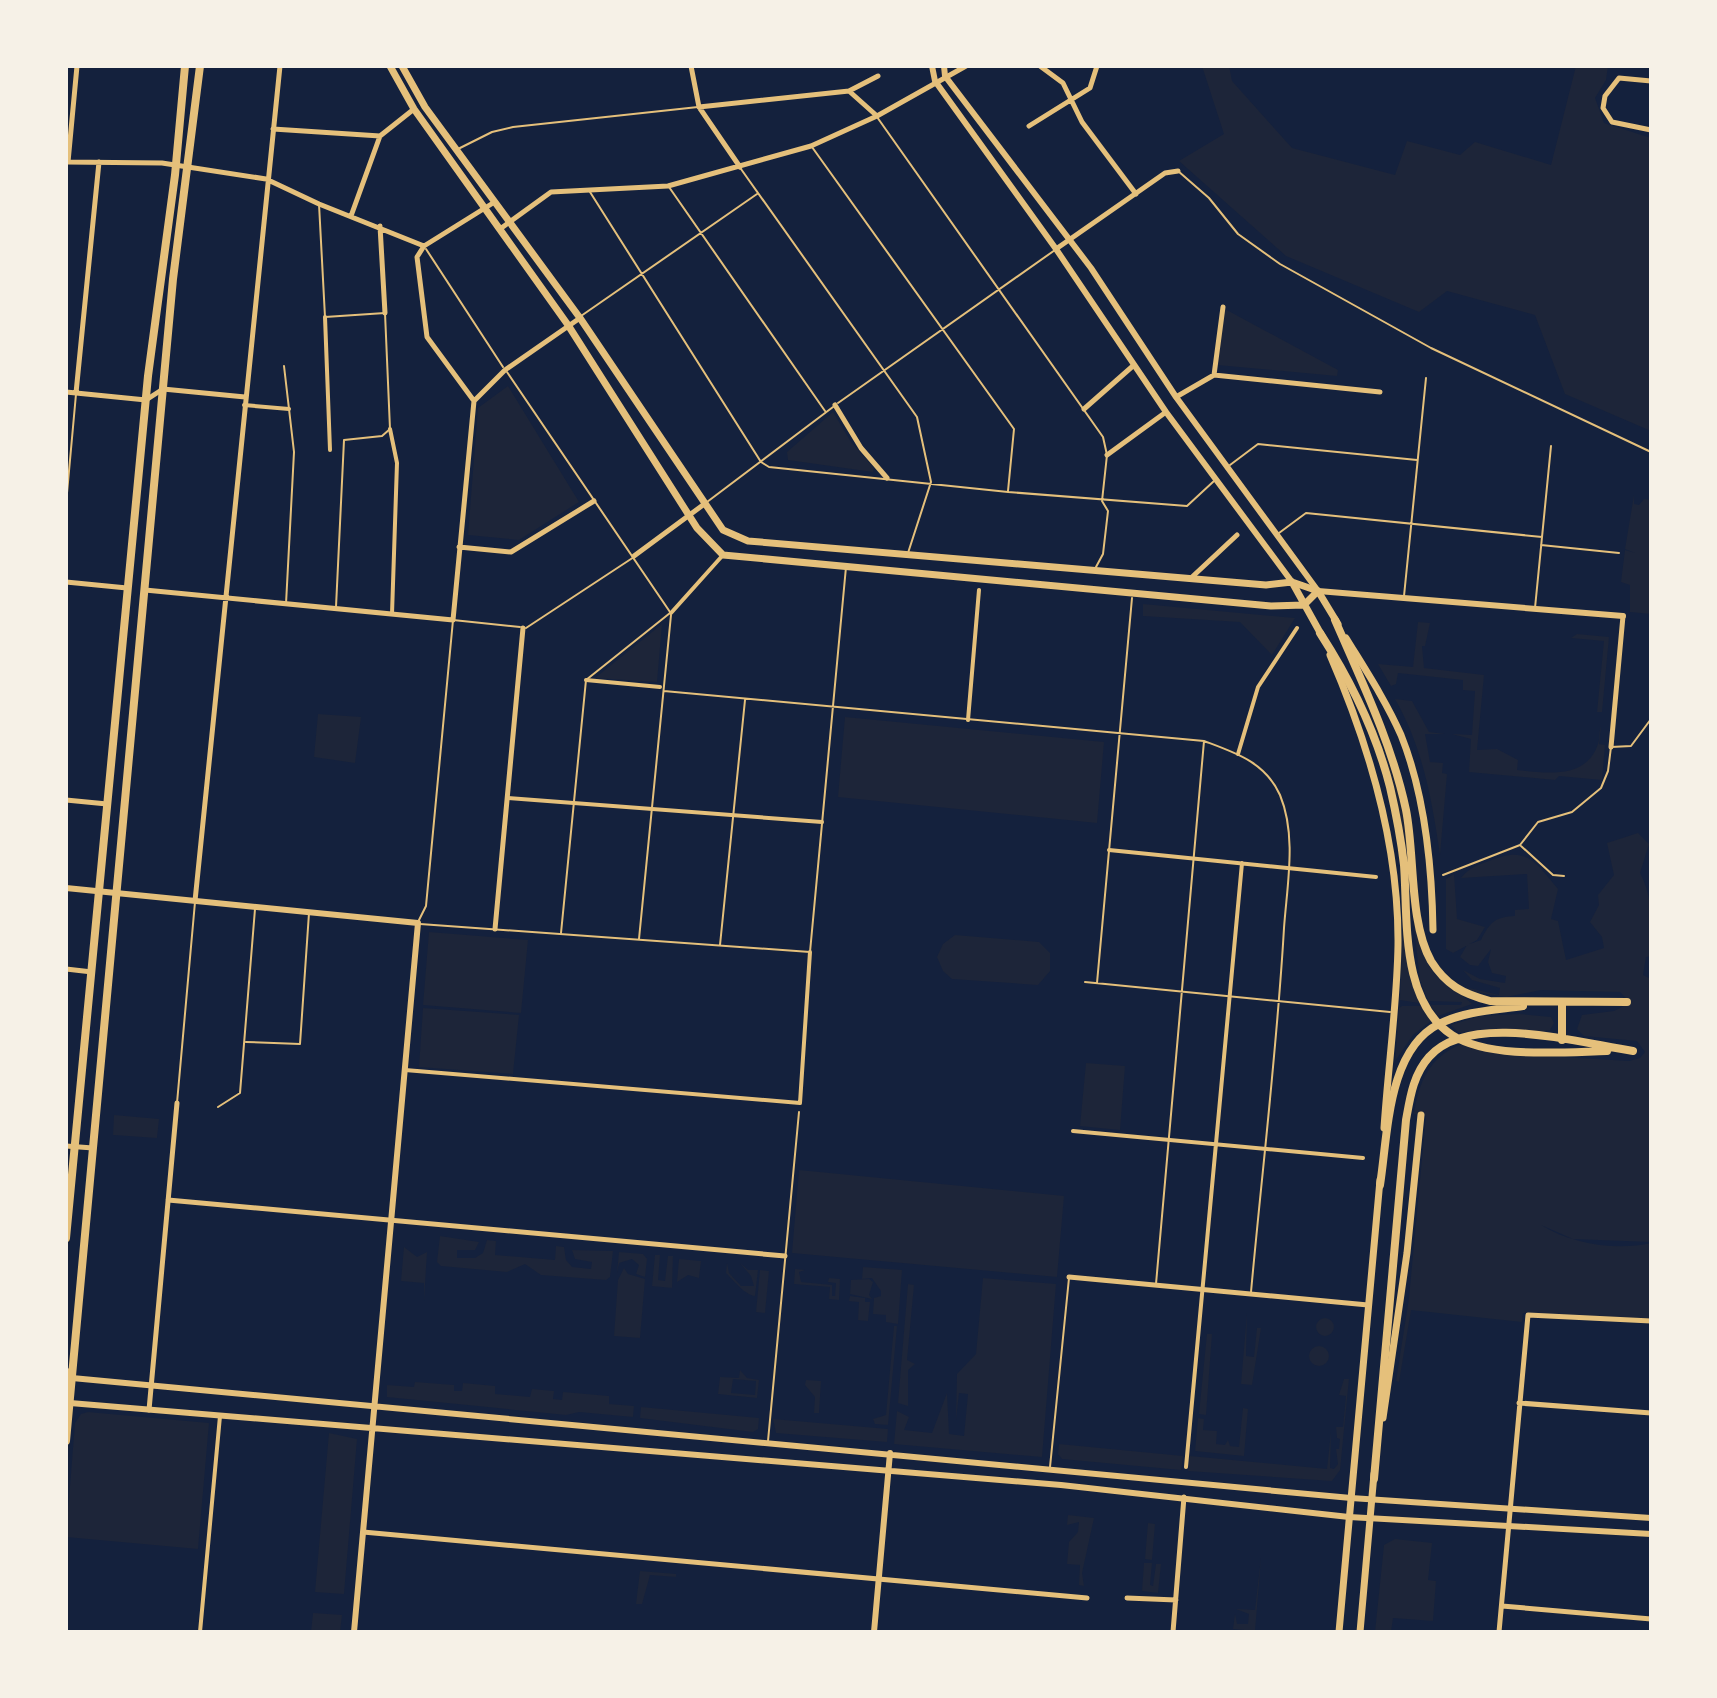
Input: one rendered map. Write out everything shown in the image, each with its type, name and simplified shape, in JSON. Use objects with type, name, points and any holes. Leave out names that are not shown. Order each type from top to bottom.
[{"type":"main road","points":[[66,1238],[70,1146],[92,972],[146,400],[176,165],[185,66]]},
{"type":"main road","points":[[66,1441],[163,389],[200,66]]},
{"type":"main road","points":[[390,66],[414,109],[568,325],[689,516],[711,546],[723,555],[1271,606],[1304,605],[1318,591]]},
{"type":"main road","points":[[402,66],[455,151],[580,318],[703,505],[723,530],[748,541],[1095,568],[1266,585],[1292,582],[1318,591],[1382,697],[1412,767],[1429,861],[1433,930]]},
{"type":"main road","points":[[1292,582],[1347,675],[1384,764],[1400,837],[1415,980],[1433,1017],[1462,1040],[1502,1049],[1644,1051]]},
{"type":"main road","points":[[128,588],[145,590]]},
{"type":"main road","points":[[1335,620],[1394,761],[1413,852],[1421,933],[1430,959],[1444,980],[1468,995],[1490,1001],[1627,1002]]},
{"type":"main road","points":[[1320,633],[1353,708],[1388,838],[1398,941],[1380,1185],[1339,1632]]},
{"type":"main road","points":[[1380,1185],[1398,1080],[1414,1045],[1437,1025],[1457,1017],[1548,1002]]},
{"type":"main road","points":[[1562,1002],[1562,1040]]},
{"type":"main road","points":[[1360,1632],[1406,1120],[1412,1087],[1430,1056],[1451,1039],[1482,1032],[1633,1051]]},
{"type":"main road","points":[[1374,1479],[1405,1267],[1421,1115]]},
{"type":"street","points":[[77,66],[67,162],[176,165],[266,179],[424,246]]},
{"type":"street","points":[[195,901],[266,179],[280,66]]},
{"type":"street","points":[[691,66],[699,107],[740,168]]},
{"type":"street","points":[[932,66],[935,81],[1056,249],[1166,412],[1218,478],[1292,582]]},
{"type":"street","points":[[944,66],[945,76],[1071,241],[1176,397],[1318,591],[1623,616],[1611,747]]},
{"type":"street","points":[[499,229],[551,192],[668,186],[811,146],[877,116],[966,66]]},
{"type":"street","points":[[1040,66],[1063,83],[1070,100],[1136,194]]},
{"type":"street","points":[[1029,126],[1090,88],[1097,66]]},
{"type":"street","points":[[699,107],[849,91],[878,76]]},
{"type":"street","points":[[1651,81],[1619,78],[1605,96],[1603,108],[1612,122],[1651,130]]},
{"type":"street","points":[[849,91],[877,116]]},
{"type":"street","points":[[351,216],[380,136],[414,109]]},
{"type":"street","points":[[273,129],[380,136]]},
{"type":"street","points":[[76,393],[99,162]]},
{"type":"street","points":[[1056,249],[1165,173],[1178,171]]},
{"type":"street","points":[[474,401],[427,337],[417,257],[424,246],[493,203]]},
{"type":"street","points":[[380,226],[385,313]]},
{"type":"street","points":[[1214,375],[1223,307]]},
{"type":"street","points":[[325,317],[330,450]]},
{"type":"street","points":[[145,590],[453,620],[474,401],[505,370],[580,318]]},
{"type":"street","points":[[1084,409],[1135,364]]},
{"type":"street","points":[[1176,397],[1214,375],[1380,392]]},
{"type":"street","points":[[66,392],[146,400],[163,389],[245,397]]},
{"type":"street","points":[[244,405],[289,409]]},
{"type":"street","points":[[835,405],[861,448],[887,478]]},
{"type":"street","points":[[1107,455],[1166,412]]},
{"type":"street","points":[[390,429],[397,463],[392,614]]},
{"type":"street","points":[[459,547],[511,552],[594,501]]},
{"type":"street","points":[[634,556],[703,505]]},
{"type":"street","points":[[1191,578],[1237,535]]},
{"type":"street","points":[[671,613],[723,555]]},
{"type":"street","points":[[66,582],[128,588]]},
{"type":"street","points":[[968,720],[979,590]]},
{"type":"street","points":[[495,929],[523,628]]},
{"type":"street","points":[[1238,754],[1258,687],[1297,628]]},
{"type":"street","points":[[586,680],[662,689]]},
{"type":"street","points":[[507,798],[822,822]]},
{"type":"street","points":[[66,800],[108,804]]},
{"type":"street","points":[[1109,850],[1376,877]]},
{"type":"street","points":[[1186,1467],[1242,863]]},
{"type":"street","points":[[66,888],[418,923],[354,1632]]},
{"type":"street","points":[[405,1070],[800,1103],[810,952]]},
{"type":"street","points":[[66,969],[92,972]]},
{"type":"street","points":[[149,1410],[177,1103]]},
{"type":"street","points":[[1073,1131],[1363,1158]]},
{"type":"street","points":[[70,1146],[94,1148]]},
{"type":"street","points":[[168,1200],[785,1256]]},
{"type":"street","points":[[1069,1277],[1368,1305]]},
{"type":"street","points":[[1499,1632],[1528,1315],[1651,1321]]},
{"type":"street","points":[[66,1370],[72,1378],[1351,1498],[1651,1518]]},
{"type":"street","points":[[66,1390],[70,1403],[1184,1496],[1349,1517],[1651,1534]]},
{"type":"street","points":[[1519,1403],[1651,1413]]},
{"type":"street","points":[[200,1632],[220,1416]]},
{"type":"street","points":[[874,1632],[890,1453]]},
{"type":"street","points":[[1173,1632],[1184,1496]]},
{"type":"street","points":[[363,1532],[1087,1598]]},
{"type":"street","points":[[1127,1598],[1176,1600]]},
{"type":"street","points":[[1502,1606],[1651,1619]]},
{"type":"lane","points":[[455,151],[492,132],[513,127],[699,107]]},
{"type":"lane","points":[[877,116],[1103,437],[1107,455],[1102,501],[1108,511],[1103,554],[1095,568]]},
{"type":"lane","points":[[811,146],[1014,429],[1008,492]]},
{"type":"lane","points":[[740,168],[917,417],[931,482],[908,555]]},
{"type":"lane","points":[[1178,171],[1209,198],[1238,234],[1280,264],[1431,348],[1651,452]]},
{"type":"lane","points":[[668,186],[826,412]]},
{"type":"lane","points":[[590,191],[645,273],[761,462],[769,467],[1102,501],[1187,506],[1218,478]]},
{"type":"lane","points":[[580,318],[758,194]]},
{"type":"lane","points":[[319,204],[325,317],[385,313],[390,429],[382,436],[344,440],[336,608]]},
{"type":"lane","points":[[424,246],[671,613],[639,940]]},
{"type":"lane","points":[[703,505],[835,405],[1056,249]]},
{"type":"lane","points":[[284,366],[294,452],[286,604]]},
{"type":"lane","points":[[1404,597],[1426,378]]},
{"type":"lane","points":[[66,504],[76,393]]},
{"type":"lane","points":[[1228,466],[1258,444],[1417,460]]},
{"type":"lane","points":[[1535,609],[1551,446]]},
{"type":"lane","points":[[1277,534],[1306,513],[1542,537]]},
{"type":"lane","points":[[1541,545],[1619,553]]},
{"type":"lane","points":[[634,556],[531,628],[453,620],[426,906],[418,923],[810,952],[846,566]]},
{"type":"lane","points":[[1097,983],[1133,591]]},
{"type":"lane","points":[[561,934],[586,680],[671,613]]},
{"type":"lane","points":[[662,689],[1204,741],[1238,754],[1266,771],[1288,817],[1288,868],[1280,1000],[1251,1293]]},
{"type":"lane","points":[[720,946],[745,699]]},
{"type":"lane","points":[[1443,875],[1520,845],[1538,822],[1572,812],[1601,788],[1608,771],[1611,747],[1631,746],[1651,719]]},
{"type":"lane","points":[[1156,1285],[1204,741]]},
{"type":"lane","points":[[1520,845],[1553,875],[1564,876]]},
{"type":"lane","points":[[177,1103],[195,901]]},
{"type":"lane","points":[[218,1107],[240,1093],[255,907]]},
{"type":"lane","points":[[244,1042],[300,1044],[309,912]]},
{"type":"lane","points":[[1085,982],[1394,1012]]},
{"type":"lane","points":[[768,1441],[799,1112]]},
{"type":"lane","points":[[1050,1468],[1069,1277]]},
{"type":"shaded area","points":[[1202,66],[1229,66],[1232,81],[1292,148],[1395,175],[1407,141],[1460,155],[1475,142],[1551,165],[1576,66],[1608,66],[1606,80],[1595,98],[1604,123],[1651,138],[1651,431],[1565,394],[1535,315],[1447,291],[1419,312],[1286,256],[1179,161],[1224,134]]},
{"type":"shaded area","points":[[1223,308],[1338,370],[1337,376],[1217,365]]},
{"type":"shaded area","points":[[508,386],[579,502],[519,540],[468,535],[478,408]]},
{"type":"shaded area","points":[[833,412],[851,442],[874,468],[873,472],[788,460],[787,452]]},
{"type":"shaded area","points":[[1634,495],[1634,504],[1639,505],[1644,499],[1651,500],[1651,614],[1630,612],[1630,585],[1621,582],[1625,550],[1635,553],[1625,549]]},
{"type":"shaded area","points":[[1143,604],[1295,618],[1272,655],[1240,622],[1143,616]]},
{"type":"shaded area","points":[[1418,622],[1430,623],[1425,646],[1422,646],[1424,668],[1484,675],[1477,750],[1497,749],[1518,760],[1517,770],[1564,772],[1584,764],[1592,756],[1601,726],[1599,744],[1605,745],[1602,780],[1559,776],[1555,780],[1469,772],[1471,739],[1452,734],[1472,735],[1475,691],[1463,690],[1463,680],[1398,673],[1396,684],[1391,686],[1378,664],[1413,667]]},
{"type":"shaded area","points":[[662,624],[657,682],[595,678]]},
{"type":"shaded area","points":[[1577,634],[1609,637],[1602,712],[1597,712],[1604,641],[1571,638]]},
{"type":"shaded area","points":[[1395,699],[1412,701],[1429,732],[1445,734],[1425,734],[1430,762],[1443,763],[1442,773],[1447,774],[1440,855],[1430,794],[1419,755]]},
{"type":"shaded area","points":[[318,714],[361,717],[355,763],[314,757]]},
{"type":"shaded area","points":[[845,717],[1104,742],[1097,823],[838,797]]},
{"type":"shaded area","points":[[1388,763],[1405,825],[1422,951],[1435,975],[1472,1004],[1438,1016],[1430,1005],[1461,1005],[1462,1002],[1428,1001],[1420,980],[1403,830]]},
{"type":"shaded area","points":[[1638,833],[1649,844],[1640,873],[1648,893],[1651,924],[1651,956],[1646,957],[1643,975],[1651,979],[1651,1242],[1573,1239],[1609,1246],[1651,1243],[1651,1319],[1523,1313],[1522,1322],[1411,1310],[1399,1382],[1396,1381],[1409,1298],[1426,1116],[1414,1114],[1419,1091],[1433,1064],[1461,1044],[1494,1053],[1629,1061],[1640,1058],[1645,1052],[1637,1041],[1584,1036],[1577,1029],[1582,1015],[1614,1011],[1626,1005],[1627,999],[1620,992],[1541,990],[1506,997],[1469,991],[1469,988],[1499,995],[1500,988],[1472,980],[1463,970],[1480,979],[1505,983],[1506,976],[1492,973],[1488,962],[1491,949],[1478,966],[1470,965],[1460,957],[1467,945],[1481,940],[1494,922],[1515,916],[1515,910],[1529,909],[1527,874],[1461,878],[1474,867],[1502,856],[1521,855],[1529,858],[1558,889],[1551,919],[1558,921],[1566,960],[1604,948],[1602,937],[1590,922],[1599,905],[1598,895],[1614,875],[1607,843]]},
{"type":"shaded area","points":[[1454,874],[1457,919],[1485,927],[1477,940],[1453,953],[1446,949],[1446,879]]},
{"type":"shaded area","points":[[1403,913],[1410,977],[1419,1003],[1400,1000]]},
{"type":"shaded area","points":[[429,932],[528,940],[521,1013],[423,1005]]},
{"type":"shaded area","points":[[955,935],[1039,942],[1050,953],[1050,971],[1038,985],[952,979],[943,971],[937,957],[943,944]]},
{"type":"shaded area","points":[[1421,1006],[1431,1021],[1413,1035],[1395,1061],[1399,1008]]},
{"type":"shaded area","points":[[423,1008],[519,1015],[513,1074],[419,1067]]},
{"type":"shaded area","points":[[1520,1014],[1551,1017],[1554,1023],[1550,1030],[1527,1032],[1482,1030],[1459,1033],[1451,1025],[1480,1016]]},
{"type":"shaded area","points":[[1086,1063],[1125,1066],[1120,1130],[1080,1126]]},
{"type":"shaded area","points":[[114,1115],[159,1119],[157,1138],[113,1135]]},
{"type":"shaded area","points":[[799,1170],[1064,1196],[1057,1277],[792,1253]]},
{"type":"shaded area","points":[[440,1236],[479,1242],[475,1250],[457,1250],[457,1258],[475,1258],[483,1253],[487,1240],[496,1241],[495,1255],[555,1260],[556,1246],[564,1247],[566,1260],[572,1267],[591,1269],[592,1262],[575,1259],[572,1250],[613,1251],[610,1277],[606,1280],[541,1275],[525,1264],[507,1272],[441,1266],[437,1262]]},
{"type":"shaded area","points":[[404,1247],[417,1257],[427,1252],[424,1301],[424,1283],[401,1281]]},
{"type":"shaded area","points":[[619,1252],[643,1254],[647,1259],[645,1277],[636,1274],[639,1265],[632,1259],[619,1263],[617,1273]]},
{"type":"shaded area","points":[[655,1255],[660,1255],[658,1280],[665,1281],[668,1256],[673,1256],[672,1288],[652,1286]]},
{"type":"shaded area","points":[[679,1259],[701,1261],[699,1278],[688,1275],[677,1282]]},
{"type":"shaded area","points":[[727,1263],[729,1273],[741,1286],[754,1286],[751,1276],[740,1263],[748,1270],[758,1270],[755,1296],[744,1290],[726,1273]]},
{"type":"shaded area","points":[[863,1267],[902,1270],[898,1324],[886,1322],[886,1315],[873,1314],[874,1298],[881,1296],[881,1291],[872,1278],[862,1279]]},
{"type":"shaded area","points":[[624,1268],[628,1274],[645,1279],[640,1338],[614,1336],[618,1280]]},
{"type":"shaded area","points":[[795,1269],[805,1270],[799,1272],[801,1282],[832,1285],[832,1296],[835,1296],[836,1283],[828,1282],[829,1278],[840,1279],[839,1300],[829,1299],[830,1287],[794,1284]]},
{"type":"shaded area","points":[[760,1270],[769,1271],[765,1313],[756,1312]]},
{"type":"shaded area","points":[[983,1278],[1056,1284],[1042,1457],[894,1444],[897,1411],[909,1417],[904,1430],[932,1433],[947,1393],[949,1434],[964,1436],[968,1394],[959,1393],[956,1420],[957,1374],[976,1354]]},
{"type":"shaded area","points":[[869,1279],[873,1282],[869,1295],[872,1299],[850,1294],[851,1280]]},
{"type":"shaded area","points":[[908,1284],[914,1285],[907,1360],[915,1364],[908,1370],[908,1406],[898,1403]]},
{"type":"shaded area","points":[[850,1296],[870,1302],[868,1321],[858,1320],[859,1302],[849,1301]]},
{"type":"shaded area","points":[[1247,1313],[1246,1356],[1254,1357],[1257,1328],[1261,1328],[1252,1385],[1241,1384]]},
{"type":"shaded area","points":[[1325,1318],[1334,1327],[1325,1336],[1316,1327]]},
{"type":"shaded area","points":[[894,1326],[897,1326],[888,1425],[875,1424],[873,1419],[886,1415]]},
{"type":"shaded area","points":[[1207,1334],[1212,1334],[1206,1415],[1199,1414]]},
{"type":"shaded area","points":[[1319,1346],[1326,1349],[1329,1356],[1326,1363],[1319,1366],[1312,1363],[1309,1356],[1312,1349]]},
{"type":"shaded area","points":[[740,1370],[747,1378],[759,1380],[757,1398],[718,1394],[720,1377],[739,1378]],"holes":[[[733,1379],[756,1381],[755,1395],[731,1393]]]},
{"type":"shaded area","points":[[1344,1379],[1349,1379],[1340,1470],[1332,1481],[1188,1471],[1190,1456],[1327,1469],[1331,1432],[1330,1468],[1334,1469],[1338,1464],[1336,1449],[1339,1449],[1340,1439],[1337,1438],[1336,1427],[1343,1427],[1346,1396],[1339,1395]]},
{"type":"shaded area","points":[[806,1380],[821,1381],[819,1413],[814,1413],[815,1397],[805,1385]]},
{"type":"shaded area","points":[[415,1382],[454,1385],[454,1391],[462,1391],[463,1383],[495,1386],[495,1394],[530,1397],[532,1389],[554,1391],[553,1399],[562,1400],[563,1392],[609,1396],[609,1404],[634,1406],[633,1417],[579,1412],[566,1415],[387,1397],[387,1385],[414,1387]]},
{"type":"shaded area","points":[[641,1407],[759,1418],[758,1429],[753,1432],[640,1418]]},
{"type":"shaded area","points":[[1243,1408],[1248,1409],[1244,1456],[1195,1451],[1198,1418],[1204,1419],[1203,1430],[1217,1431],[1216,1444],[1225,1445],[1228,1440],[1230,1446],[1239,1447]]},
{"type":"shaded area","points":[[88,1412],[209,1423],[198,1549],[66,1537],[75,1423],[81,1414]]},
{"type":"shaded area","points":[[773,1419],[888,1429],[887,1442],[776,1433]]},
{"type":"shaded area","points":[[329,1433],[357,1439],[344,1594],[315,1592]]},
{"type":"shaded area","points":[[1059,1444],[1183,1456],[1181,1470],[1062,1459],[1058,1454]]},
{"type":"shaded area","points":[[1068,1515],[1094,1518],[1082,1573],[1084,1586],[1079,1585],[1080,1565],[1067,1564],[1069,1542],[1078,1532],[1079,1522],[1067,1525]]},
{"type":"shaded area","points":[[1148,1523],[1155,1524],[1152,1560],[1145,1559]]},
{"type":"shaded area","points":[[1395,1539],[1432,1543],[1428,1580],[1436,1581],[1433,1621],[1393,1618],[1391,1632],[1375,1632],[1384,1545]]},
{"type":"shaded area","points":[[1261,1558],[1255,1631],[1233,1629],[1235,1614],[1237,1624],[1248,1624],[1249,1614],[1236,1609],[1255,1610]]},
{"type":"shaded area","points":[[1144,1563],[1152,1563],[1150,1585],[1153,1586],[1156,1564],[1161,1564],[1158,1593],[1142,1591]]},
{"type":"shaded area","points":[[640,1571],[676,1574],[676,1577],[650,1575],[642,1604],[636,1604]]},
{"type":"shaded area","points":[[313,1613],[342,1615],[340,1632],[311,1632]]}]
